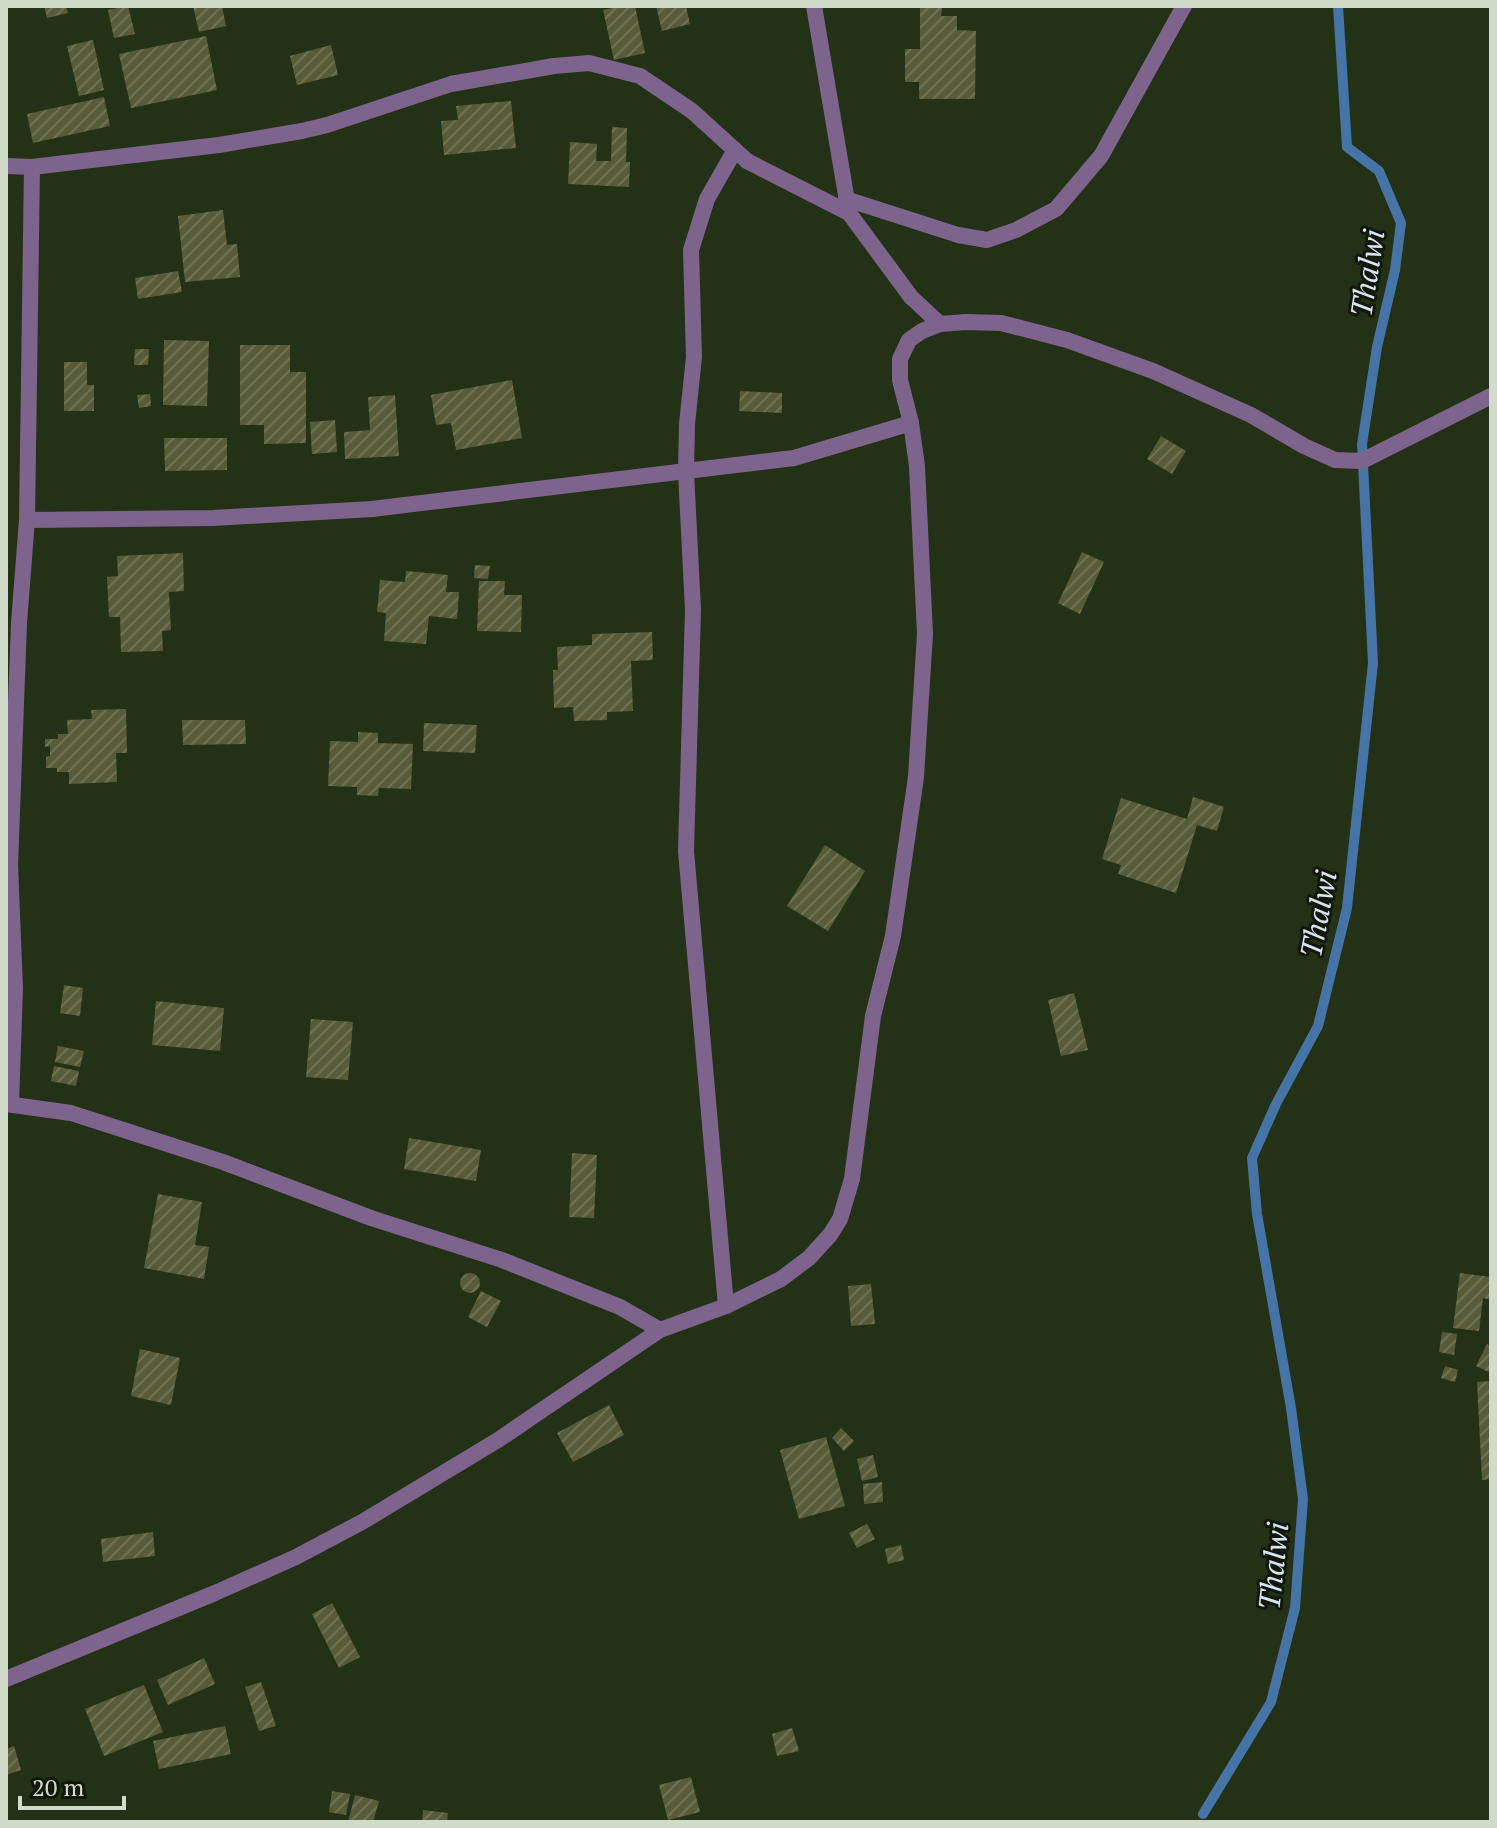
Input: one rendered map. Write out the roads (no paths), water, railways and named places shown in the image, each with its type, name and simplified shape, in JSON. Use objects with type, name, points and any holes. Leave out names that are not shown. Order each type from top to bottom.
[{"type":"street","points":[[814,6],[848,206],[911,297],[940,324]]},
{"type":"street","points":[[6,166],[32,167],[219,145],[302,131],[451,84],[589,63],[640,76],[692,111],[747,161],[848,206],[987,240],[1016,230],[1056,209],[1101,156],[1184,6]]},
{"type":"street","points":[[726,1306],[686,851],[693,610],[686,472],[694,357],[691,250],[707,199],[735,150]]},
{"type":"street","points":[[32,167],[27,520],[19,623],[10,865],[15,988],[9,1104],[71,1113],[223,1162],[371,1218],[502,1260],[620,1307],[660,1330]]},
{"type":"street","points":[[6,1679],[228,1587],[296,1557],[362,1522],[498,1440],[660,1330],[726,1306],[781,1279],[809,1258],[840,1219],[852,1179],[873,1016],[893,936],[916,777],[925,634],[917,466],[911,423],[900,380],[900,359],[909,340],[940,324],[1001,323],[1067,340],[1153,371],[1251,415],[1335,460],[1362,461],[1491,396]]},
{"type":"street","points":[[27,520],[213,518],[372,509],[794,458],[911,423]]},
{"type":"waterway","name":"Thalwi","points":[[1203,1814],[1271,1702],[1295,1608],[1303,1499],[1291,1408],[1257,1214],[1252,1158],[1276,1104],[1318,1026],[1347,908],[1373,663],[1362,444],[1401,223],[1379,171],[1347,147],[1338,6]]}]
